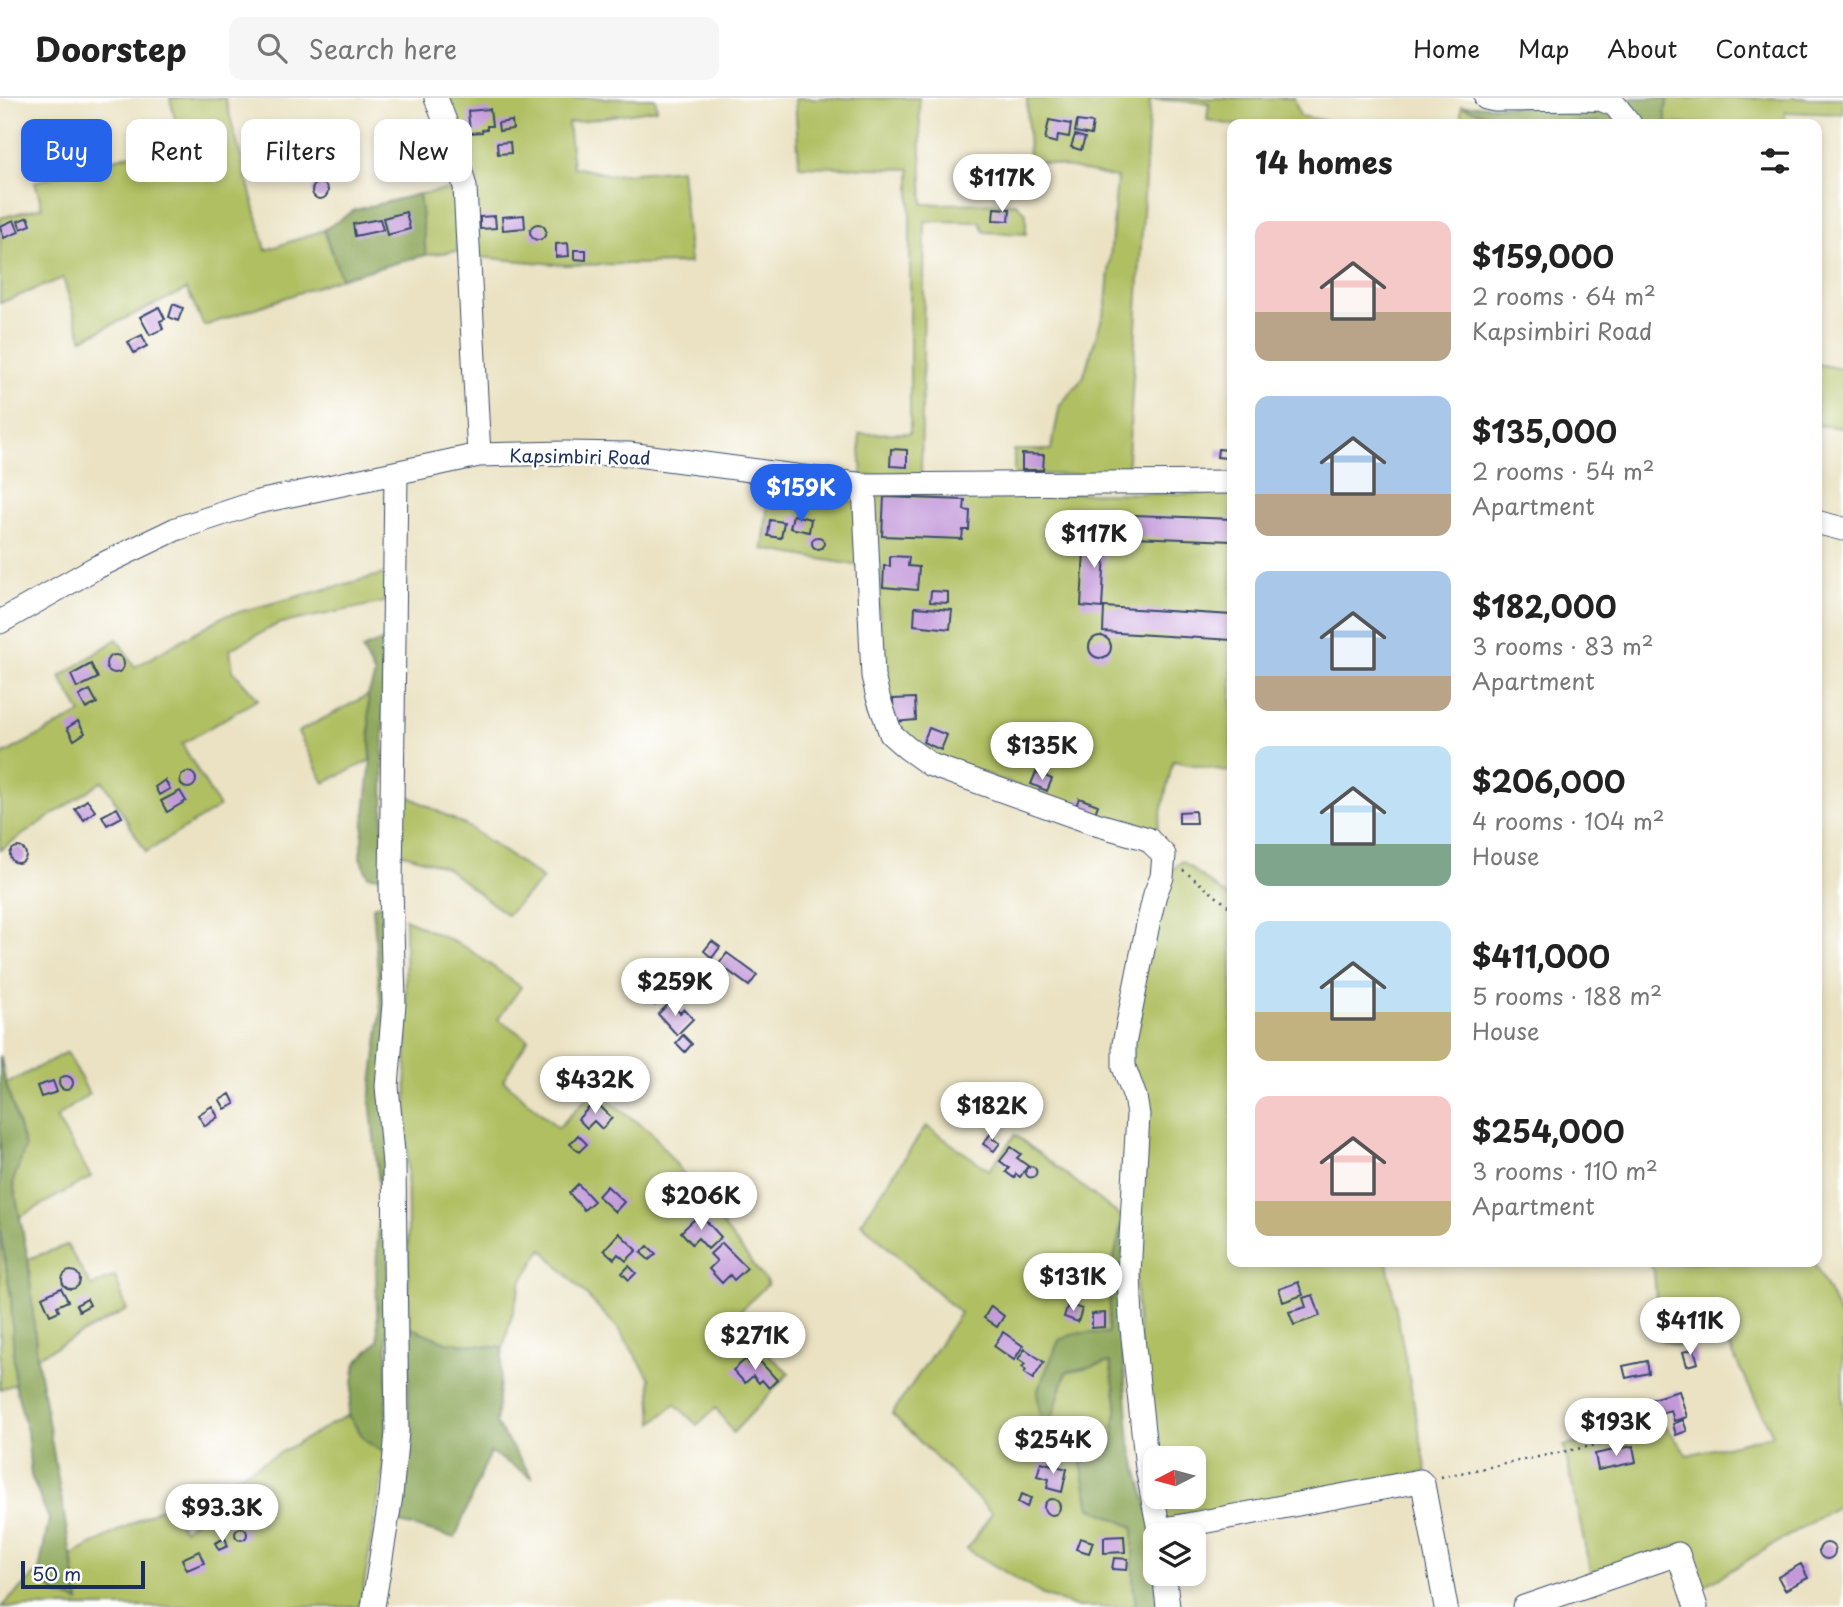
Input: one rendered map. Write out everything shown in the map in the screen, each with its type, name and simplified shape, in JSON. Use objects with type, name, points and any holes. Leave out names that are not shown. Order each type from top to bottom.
[{"type":"street","points":[[436,98],[453,142],[465,187],[479,455]]},
{"type":"street","points":[[1486,98],[1600,99],[1615,105],[1626,119]]},
{"type":"street","name":"Kapsimbiri Road","points":[[0,622],[95,568],[176,529],[258,502],[479,455],[628,454],[864,485],[1227,482]]},
{"type":"street","points":[[373,1607],[391,1496],[397,1432],[394,1164],[387,1086],[394,1004],[391,872],[396,474]]},
{"type":"street","points":[[864,485],[873,676],[883,717],[891,733],[931,765],[1099,825],[1148,839],[1164,855],[1162,877],[1155,894],[1132,995],[1124,1044],[1124,1067],[1135,1097],[1138,1115],[1129,1274],[1133,1360],[1147,1468],[1158,1523]]},
{"type":"street","points":[[1822,524],[1843,529]]},
{"type":"street","points":[[1206,1524],[1420,1481],[1424,1487],[1446,1607]]},
{"type":"street","points":[[1524,1607],[1678,1554],[1696,1607]]},
{"type":"street","points":[[1166,1586],[1168,1607]]},
{"type":"path","points":[[1164,855],[1227,905]]},
{"type":"path","points":[[1420,1481],[1630,1438]]},
{"type":"green space","points":[[170,98],[225,98],[241,157],[241,182],[248,182],[266,250],[324,230],[341,278],[204,326],[187,289],[82,339],[63,278],[0,303],[0,218],[42,207],[35,182],[112,182],[112,160],[126,156],[126,182],[227,182],[227,119],[175,119]]},
{"type":"green space","points":[[445,98],[655,98],[657,109],[568,123],[573,167],[612,175],[681,169],[690,263],[565,265],[478,257],[462,182],[472,182],[472,119],[449,119]]},
{"type":"green space","points":[[795,98],[919,98],[923,204],[1016,203],[1026,213],[1026,234],[984,232],[980,222],[925,221],[921,476],[862,476],[859,434],[910,433],[910,169],[799,166]]},
{"type":"green space","points":[[1027,98],[1294,98],[1300,116],[1316,119],[1227,119],[1227,124],[1207,120],[1209,103],[1150,99],[1127,475],[1014,474],[1014,450],[1051,450],[1060,405],[1083,378],[1106,305],[1117,178],[1029,159]]},
{"type":"green space","points":[[1616,98],[1669,98],[1665,110],[1666,119],[1635,119]]},
{"type":"green space","points":[[1669,98],[1843,98],[1843,114],[1786,112],[1784,119],[1666,119],[1665,110]]},
{"type":"green space","points":[[1596,105],[1613,114],[1616,119],[1498,119],[1461,106]]},
{"type":"green space","points":[[1461,106],[1498,119],[1461,119]]},
{"type":"green space","points":[[454,189],[458,251],[426,255],[419,194]]},
{"type":"green space","points":[[419,194],[426,255],[341,278],[324,230],[355,210]]},
{"type":"green space","points":[[1822,365],[1843,369],[1843,428],[1822,426]]},
{"type":"green space","points":[[769,492],[856,502],[860,566],[763,549]]},
{"type":"green space","points":[[872,492],[1227,494],[1227,771],[1173,761],[1156,835],[940,758],[905,740],[884,695]]},
{"type":"green space","points":[[387,573],[385,602],[278,624],[230,649],[233,671],[258,699],[182,744],[219,807],[146,852],[103,781],[0,850],[0,756],[81,713],[60,677],[117,639],[135,667],[224,616]]},
{"type":"green space","points":[[384,640],[383,877],[368,876],[360,857],[371,760],[368,695],[375,675],[362,649]]},
{"type":"green space","points":[[368,695],[371,760],[324,783],[298,732]]},
{"type":"green space","points":[[402,793],[467,826],[543,879],[507,915],[445,867],[401,853]]},
{"type":"green space","points":[[1182,861],[1227,896],[1227,1267],[1388,1267],[1427,1472],[1165,1522],[1162,1509],[1206,1509],[1206,1446],[1153,1446],[1137,1315],[1130,1063],[1145,965],[1172,870]]},
{"type":"green space","points":[[384,903],[390,1158],[386,1454],[366,1441],[348,1415],[356,1363],[378,1341],[376,1273],[380,1194],[370,1100],[381,1012],[373,907]]},
{"type":"green space","points":[[405,919],[467,948],[521,987],[498,1019],[528,1039],[503,1080],[558,1128],[594,1090],[652,1133],[768,1284],[741,1310],[768,1354],[789,1373],[733,1433],[716,1408],[697,1425],[675,1404],[653,1423],[650,1378],[617,1327],[542,1249],[521,1283],[503,1348],[446,1342],[409,1327]]},
{"type":"green space","points":[[67,1052],[89,1094],[56,1118],[91,1177],[20,1217],[13,1182],[25,1147],[6,1084]]},
{"type":"green space","points":[[0,1055],[25,1147],[13,1182],[28,1259],[37,1357],[79,1602],[55,1594],[39,1571],[49,1519],[31,1476],[27,1432],[15,1384],[11,1298],[0,1229]]},
{"type":"green space","points":[[926,1126],[989,1170],[1015,1135],[1123,1218],[1111,1272],[1109,1333],[1077,1333],[1041,1423],[1050,1422],[1066,1372],[1110,1362],[1117,1402],[1112,1449],[1081,1463],[1090,1507],[1133,1527],[1136,1607],[1078,1607],[1043,1595],[967,1549],[992,1513],[892,1414],[960,1313],[861,1223]]},
{"type":"green space","points":[[1123,1218],[1121,1332],[1130,1443],[1143,1490],[1143,1509],[1148,1509],[1152,1523],[1143,1523],[1143,1586],[1158,1586],[1160,1607],[1136,1607],[1133,1527],[1090,1507],[1081,1463],[1112,1448],[1117,1402],[1110,1362],[1066,1372],[1051,1422],[1041,1423],[1037,1392],[1059,1340],[1077,1333],[1108,1333],[1111,1272]]},
{"type":"green space","points":[[0,1229],[11,1298],[15,1384],[0,1389]]},
{"type":"green space","points":[[67,1245],[91,1286],[115,1276],[127,1310],[37,1357],[28,1259]]},
{"type":"green space","points":[[1651,1267],[1816,1267],[1843,1322],[1843,1503],[1698,1590],[1682,1544],[1591,1575],[1564,1446],[1666,1426],[1687,1455],[1773,1435],[1726,1340],[1677,1346],[1659,1339],[1654,1271]]},
{"type":"green space","points":[[409,1327],[446,1342],[503,1348],[496,1424],[533,1478],[490,1452],[455,1538],[400,1523],[408,1449]]},
{"type":"green space","points":[[348,1415],[366,1441],[386,1454],[360,1607],[1,1607],[39,1571],[55,1594],[79,1601],[72,1555],[165,1506],[184,1530],[202,1514],[209,1492]]},
{"type":"building","points":[[490,109],[492,126],[487,126],[482,132],[472,133],[472,119],[469,119],[468,111]]},
{"type":"building","points":[[1049,120],[1071,124],[1069,137],[1058,135],[1057,143],[1045,140]]},
{"type":"building","points":[[512,121],[513,129],[499,131],[498,123]]},
{"type":"building","points":[[1077,121],[1093,123],[1091,135],[1075,132]]},
{"type":"building","points":[[1075,135],[1085,138],[1081,150],[1071,147]]},
{"type":"building","points":[[510,142],[511,153],[498,154],[497,143]]},
{"type":"building","points":[[317,183],[323,183],[328,191],[326,197],[317,199],[312,194],[312,188]]},
{"type":"building","points":[[994,208],[1010,209],[1009,221],[993,220]]},
{"type":"building","points":[[406,212],[410,229],[387,235],[383,218]]},
{"type":"building","points":[[524,215],[525,228],[503,230],[502,217]]},
{"type":"building","points":[[495,216],[496,228],[480,229],[480,217]]},
{"type":"building","points":[[28,217],[31,225],[21,229],[18,221]]},
{"type":"building","points":[[380,219],[383,230],[355,236],[353,224]]},
{"type":"building","points":[[14,220],[19,232],[4,238],[0,226]]},
{"type":"building","points":[[538,224],[544,226],[544,238],[538,240],[532,238],[530,232],[532,226]]},
{"type":"building","points":[[568,243],[569,256],[556,257],[556,244]]},
{"type":"building","points":[[574,250],[586,250],[586,260],[574,259]]},
{"type":"building","points":[[173,304],[183,308],[178,321],[169,317]]},
{"type":"building","points":[[159,307],[165,319],[160,321],[163,329],[150,335],[140,317]]},
{"type":"building","points":[[142,335],[147,346],[134,353],[128,342]]},
{"type":"building","points":[[891,449],[907,450],[907,467],[890,466]]},
{"type":"building","points":[[1218,449],[1227,450],[1227,458],[1217,457]]},
{"type":"building","points":[[1022,454],[1044,455],[1043,470],[1022,470]]},
{"type":"building","points":[[884,497],[965,500],[964,510],[970,511],[969,530],[963,530],[962,539],[882,536]]},
{"type":"building","points":[[1110,514],[1227,519],[1227,541],[1109,536]]},
{"type":"building","points":[[793,515],[811,519],[809,532],[790,528]]},
{"type":"building","points":[[770,520],[784,522],[781,538],[768,536]]},
{"type":"building","points":[[1085,532],[1106,533],[1102,608],[1081,606]]},
{"type":"building","points":[[818,537],[824,543],[818,549],[812,543]]},
{"type":"building","points":[[890,556],[909,557],[908,566],[919,567],[917,590],[883,587],[884,566],[890,566]]},
{"type":"building","points":[[931,591],[948,592],[948,603],[930,602]]},
{"type":"building","points":[[915,607],[952,610],[950,629],[914,625]]},
{"type":"building","points":[[1104,607],[1227,615],[1227,640],[1103,632]]},
{"type":"building","points":[[1100,636],[1108,639],[1111,647],[1108,655],[1100,658],[1092,655],[1089,647],[1092,639]]},
{"type":"building","points":[[115,655],[121,658],[124,664],[121,670],[115,673],[109,670],[106,664],[109,658]]},
{"type":"building","points":[[91,664],[98,678],[77,688],[71,675]]},
{"type":"building","points":[[90,690],[97,703],[86,709],[79,696]]},
{"type":"building","points":[[915,698],[916,720],[894,722],[893,699]]},
{"type":"building","points":[[78,721],[85,733],[74,740],[67,728]]},
{"type":"building","points":[[929,728],[947,735],[941,750],[923,742]]},
{"type":"building","points":[[188,772],[194,774],[194,786],[188,788],[182,786],[180,780],[182,774]]},
{"type":"building","points":[[1036,772],[1052,779],[1047,791],[1031,784]]},
{"type":"building","points":[[165,780],[170,789],[159,795],[155,787]]},
{"type":"building","points":[[180,791],[186,801],[167,812],[161,801]]},
{"type":"building","points":[[1079,798],[1098,805],[1094,816],[1075,809]]},
{"type":"building","points":[[87,800],[95,811],[84,820],[75,809]]},
{"type":"building","points":[[117,808],[122,817],[107,825],[102,816]]},
{"type":"building","points":[[1195,811],[1196,823],[1179,823],[1179,812]]},
{"type":"building","points":[[18,847],[24,849],[24,861],[18,863],[12,861],[10,855],[12,849]]},
{"type":"building","points":[[712,941],[720,947],[712,958],[704,951]]},
{"type":"building","points":[[727,953],[757,975],[749,986],[719,964]]},
{"type":"building","points":[[655,985],[665,996],[655,1005],[645,994]]},
{"type":"building","points":[[670,1003],[680,1013],[684,1009],[693,1019],[677,1035],[658,1014]]},
{"type":"building","points":[[683,1035],[692,1044],[685,1052],[676,1043]]},
{"type":"building","points":[[66,1076],[71,1078],[71,1088],[66,1090],[61,1088],[59,1083],[61,1078]]},
{"type":"building","points":[[53,1081],[57,1092],[41,1097],[37,1086]]},
{"type":"building","points":[[230,1094],[235,1104],[225,1109],[220,1100]]},
{"type":"building","points":[[595,1101],[612,1118],[602,1129],[594,1121],[587,1128],[578,1119]]},
{"type":"building","points":[[212,1106],[218,1117],[205,1126],[198,1115]]},
{"type":"building","points":[[992,1132],[995,1135],[993,1139],[1000,1143],[994,1151],[983,1144]]},
{"type":"building","points":[[578,1135],[587,1144],[579,1152],[570,1144]]},
{"type":"building","points":[[1011,1147],[1021,1154],[1017,1158],[1028,1166],[1020,1177],[1016,1174],[1014,1178],[1006,1172],[1009,1168],[1000,1161]]},
{"type":"building","points":[[1031,1167],[1035,1168],[1035,1176],[1031,1177],[1027,1176],[1026,1172],[1027,1168]]},
{"type":"building","points":[[667,1182],[687,1205],[678,1214],[657,1191]]},
{"type":"building","points":[[578,1184],[594,1201],[584,1210],[569,1193]]},
{"type":"building","points":[[607,1186],[624,1202],[615,1212],[598,1196]]},
{"type":"building","points":[[700,1214],[721,1237],[708,1249],[698,1238],[692,1244],[681,1232]]},
{"type":"building","points":[[619,1233],[637,1250],[626,1261],[618,1254],[614,1259],[604,1250]]},
{"type":"building","points":[[722,1243],[747,1268],[734,1280],[730,1275],[722,1283],[709,1269],[717,1261],[710,1254]]},
{"type":"building","points":[[648,1246],[656,1254],[649,1260],[641,1253]]},
{"type":"building","points":[[629,1266],[636,1273],[629,1280],[622,1273]]},
{"type":"building","points":[[71,1271],[77,1274],[80,1280],[77,1286],[71,1289],[65,1286],[62,1280],[65,1274]]},
{"type":"building","points":[[1298,1282],[1303,1295],[1283,1302],[1279,1289]]},
{"type":"building","points":[[61,1288],[68,1301],[57,1306],[59,1311],[50,1315],[42,1297]]},
{"type":"building","points":[[1313,1295],[1320,1316],[1294,1325],[1289,1312],[1306,1307],[1303,1298]]},
{"type":"building","points":[[87,1299],[90,1305],[79,1311],[76,1305]]},
{"type":"building","points":[[1068,1304],[1082,1309],[1078,1322],[1064,1317]]},
{"type":"building","points":[[991,1306],[1004,1316],[997,1327],[984,1318]]},
{"type":"building","points":[[1105,1313],[1105,1327],[1092,1328],[1092,1314]]},
{"type":"building","points":[[1003,1332],[1023,1346],[1014,1360],[994,1346]]},
{"type":"building","points":[[1025,1349],[1044,1362],[1033,1379],[1024,1373],[1026,1370],[1022,1367],[1025,1364],[1018,1359]]},
{"type":"building","points":[[1694,1349],[1698,1363],[1687,1366],[1683,1352]]},
{"type":"building","points":[[756,1357],[777,1380],[769,1388],[762,1380],[759,1383],[753,1376],[745,1383],[733,1370],[746,1359],[749,1363]]},
{"type":"building","points":[[1647,1361],[1649,1373],[1626,1378],[1623,1366]]},
{"type":"building","points":[[1679,1391],[1687,1417],[1674,1421],[1671,1410],[1657,1414],[1652,1399]]},
{"type":"building","points":[[1683,1420],[1687,1431],[1676,1435],[1673,1424]]},
{"type":"building","points":[[1633,1446],[1636,1462],[1598,1470],[1595,1454]]},
{"type":"building","points":[[1041,1462],[1067,1469],[1062,1492],[1047,1488],[1049,1479],[1037,1476]]},
{"type":"building","points":[[1022,1494],[1031,1498],[1027,1507],[1018,1502]]},
{"type":"building","points":[[1052,1499],[1058,1501],[1058,1513],[1052,1515],[1046,1513],[1044,1507],[1046,1501]]},
{"type":"building","points":[[241,1528],[247,1534],[241,1540],[235,1534]]},
{"type":"building","points":[[1124,1536],[1125,1552],[1104,1553],[1104,1537]]},
{"type":"building","points":[[225,1538],[228,1546],[219,1550],[215,1543]]},
{"type":"building","points":[[1080,1538],[1093,1542],[1089,1553],[1076,1549]]},
{"type":"building","points":[[1827,1543],[1833,1545],[1833,1557],[1827,1559],[1821,1557],[1819,1551],[1821,1545]]},
{"type":"building","points":[[199,1551],[204,1563],[187,1570],[182,1559]]},
{"type":"building","points":[[1114,1558],[1128,1559],[1127,1570],[1112,1569]]},
{"type":"building","points":[[1801,1564],[1808,1578],[1785,1590],[1778,1577]]}]
